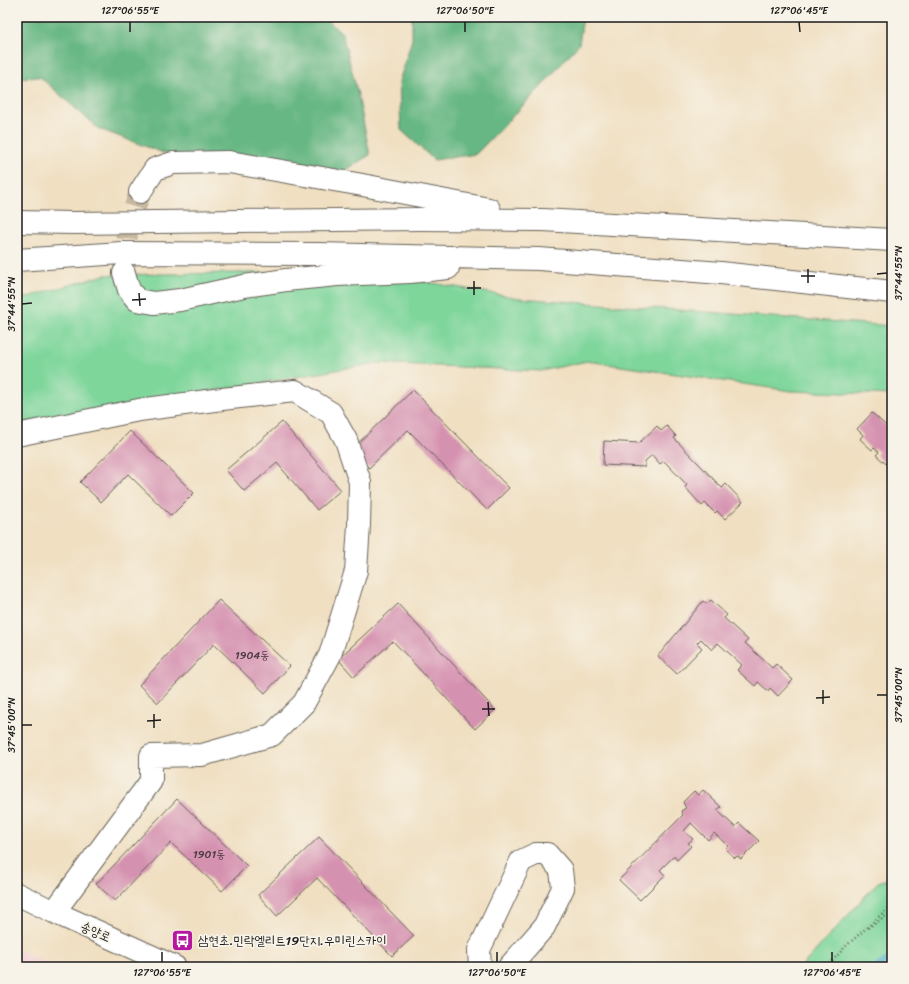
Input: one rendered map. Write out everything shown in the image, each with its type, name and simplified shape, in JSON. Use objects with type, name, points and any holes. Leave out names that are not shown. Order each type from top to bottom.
[{"type":"main road","points":[[140,192],[155,169],[173,163],[229,162],[357,184],[544,220]]},
{"type":"main road","points":[[17,222],[420,219],[544,220],[892,240]]},
{"type":"main road","points":[[721,229],[892,226]]},
{"type":"main road","points":[[17,260],[121,253],[318,254],[539,259],[721,273],[892,292]]},
{"type":"main road","points":[[124,273],[129,290],[137,300],[154,304],[244,286],[286,280],[337,275],[410,272],[539,259]]},
{"type":"main road","points":[[721,273],[892,278]]},
{"type":"main road","points":[[17,435],[139,410],[295,391],[331,413],[346,440],[360,482],[356,571],[330,655],[304,703],[272,735],[202,754],[151,756],[151,781],[54,912]]},
{"type":"main road","points":[[480,967],[479,950],[521,861],[536,854],[547,854],[561,870],[563,888],[544,927],[509,967]]},
{"type":"main road","name":"송양로","points":[[17,894],[175,967]]},
{"type":"path","points":[[827,967],[845,947],[892,905]]},
{"type":"path","points":[[861,933],[892,912]]},
{"type":"shaded area","points":[[19,950],[54,967],[17,967],[17,954]]},
{"type":"green space","points":[[17,17],[324,17],[342,33],[358,95],[370,155],[344,171],[174,157],[99,129],[40,77],[17,78]]},
{"type":"green space","points":[[412,17],[583,17],[579,44],[540,88],[476,154],[434,160],[401,130],[399,82],[412,39]]},
{"type":"green space","points":[[363,271],[519,298],[892,326],[892,395],[791,391],[587,361],[541,371],[378,363],[17,424],[17,300],[105,275]]},
{"type":"green space","points":[[892,878],[892,967],[801,967],[878,882]]},
{"type":"building","points":[[413,390],[509,488],[487,510],[408,430],[369,468],[351,450]]},
{"type":"building","points":[[872,413],[892,431],[892,469],[876,455],[879,452],[874,448],[872,450],[860,439],[863,435],[857,429]]},
{"type":"building","points":[[282,422],[341,490],[317,510],[277,463],[244,491],[226,470]]},
{"type":"building","points":[[657,426],[661,431],[667,426],[676,436],[674,438],[722,488],[726,484],[743,502],[725,519],[717,511],[715,513],[705,503],[702,506],[685,487],[687,485],[664,461],[660,464],[652,455],[645,461],[645,467],[603,465],[604,441],[639,443]]},
{"type":"building","points":[[130,431],[194,493],[171,516],[128,474],[101,502],[80,482]]},
{"type":"building","points":[[219,600],[290,666],[265,693],[214,644],[158,703],[139,685]]},
{"type":"building","points":[[711,600],[727,615],[724,618],[748,640],[745,643],[772,668],[776,664],[793,680],[778,696],[770,688],[768,691],[758,682],[755,686],[737,670],[742,665],[718,643],[712,650],[701,639],[697,643],[702,648],[677,674],[658,656],[703,601],[707,604]]},
{"type":"building","points":[[398,604],[495,710],[475,729],[393,641],[354,677],[338,659]]},
{"type":"building","points":[[703,790],[721,807],[717,810],[735,827],[739,823],[759,841],[741,859],[737,856],[735,858],[725,849],[728,846],[714,833],[708,840],[691,823],[684,831],[693,839],[688,843],[691,846],[677,860],[674,856],[660,870],[665,875],[640,900],[619,880],[683,815],[681,811],[686,808],[683,802],[694,791],[698,795]]},
{"type":"building","points":[[177,799],[247,866],[222,891],[171,843],[115,901],[96,884]]},
{"type":"building","points":[[319,837],[414,936],[392,956],[317,878],[277,916],[258,895]]},
{"type":"waterway","points":[[876,967],[892,957]]},
{"type":"tunnel","points":[[124,272],[127,232],[140,192]]},
{"type":"place","name":"삼현초.민락엘리트19단지.우미린스카이","points":[[183,940]]}]
